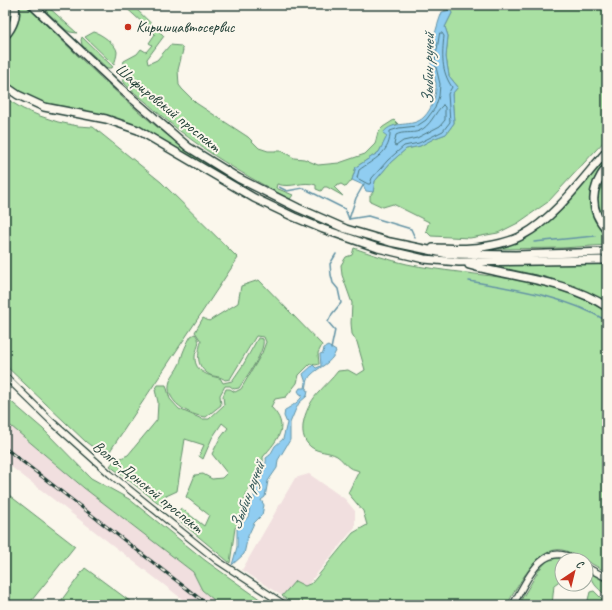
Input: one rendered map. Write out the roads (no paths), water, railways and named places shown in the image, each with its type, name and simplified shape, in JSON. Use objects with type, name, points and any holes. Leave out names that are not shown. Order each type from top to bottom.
[{"type":"main road","points":[[5,36],[13,24],[15,5]]},
{"type":"main road","name":"Шафировский проспект","points":[[32,5],[149,115],[211,162],[238,178],[280,199],[339,226],[390,242],[416,247]]},
{"type":"main road","points":[[5,86],[18,95],[44,107],[106,119],[138,130],[254,198],[294,217],[357,242],[424,259],[459,262],[607,260]]},
{"type":"main road","points":[[416,247],[480,248],[523,235],[542,222],[561,204],[607,151]]},
{"type":"main road","points":[[607,167],[599,177],[594,200],[596,212],[600,221],[607,230]]},
{"type":"main road","points":[[416,247],[448,254],[515,255],[607,252]]},
{"type":"main road","points":[[459,262],[491,271],[526,277],[565,288],[585,295],[607,307]]},
{"type":"street","name":"Волго-Донской проспект","points":[[5,376],[50,420],[110,474],[218,561],[285,605]]},
{"type":"street","points":[[513,605],[536,566],[545,558],[554,554]]},
{"type":"street","points":[[594,571],[607,578]]},
{"type":"water","points":[[450,10],[452,13],[445,27],[448,36],[446,57],[449,76],[458,87],[452,94],[454,123],[446,134],[420,146],[406,149],[391,162],[375,181],[373,192],[366,191],[363,185],[352,180],[356,167],[379,152],[387,136],[383,133],[387,129],[392,126],[419,121],[427,114],[432,106],[436,88],[431,66],[433,44],[442,12]]},
{"type":"water","points":[[328,346],[336,351],[331,359],[311,375],[307,382],[307,396],[299,403],[290,423],[290,440],[278,460],[277,468],[268,481],[265,497],[261,500],[264,505],[262,515],[254,523],[248,536],[244,554],[232,565],[237,547],[237,529],[248,517],[250,506],[247,502],[254,501],[254,494],[251,489],[258,484],[258,473],[261,474],[266,464],[266,458],[270,455],[275,446],[283,439],[287,423],[284,416],[285,410],[295,404],[303,395],[298,391],[300,388],[305,388],[306,383],[303,374],[313,365],[316,368],[321,366],[320,354],[323,353],[324,348]]},
{"type":"waterway","name":"Зыбин ручей","points":[[449,11],[451,5]]},
{"type":"waterway","name":"Зыбин ручей","points":[[349,219],[356,198],[364,184]]},
{"type":"waterway","points":[[279,187],[287,191],[303,188],[345,209],[349,219]]},
{"type":"waterway","points":[[349,219],[368,216],[411,229],[415,238]]},
{"type":"waterway","points":[[534,242],[595,236]]},
{"type":"waterway","name":"Зыбин ручей","points":[[331,349],[335,330],[328,322],[332,314],[341,303],[338,289],[333,283],[331,275],[330,264],[336,254]]},
{"type":"waterway","points":[[469,281],[558,299],[591,312],[607,321]]},
{"type":"waterway","points":[[540,605],[543,603],[548,605]]},
{"type":"railway","points":[[5,448],[208,605]]},
{"type":"place","name":"Киришиавтосервис","points":[[128,27]]}]
